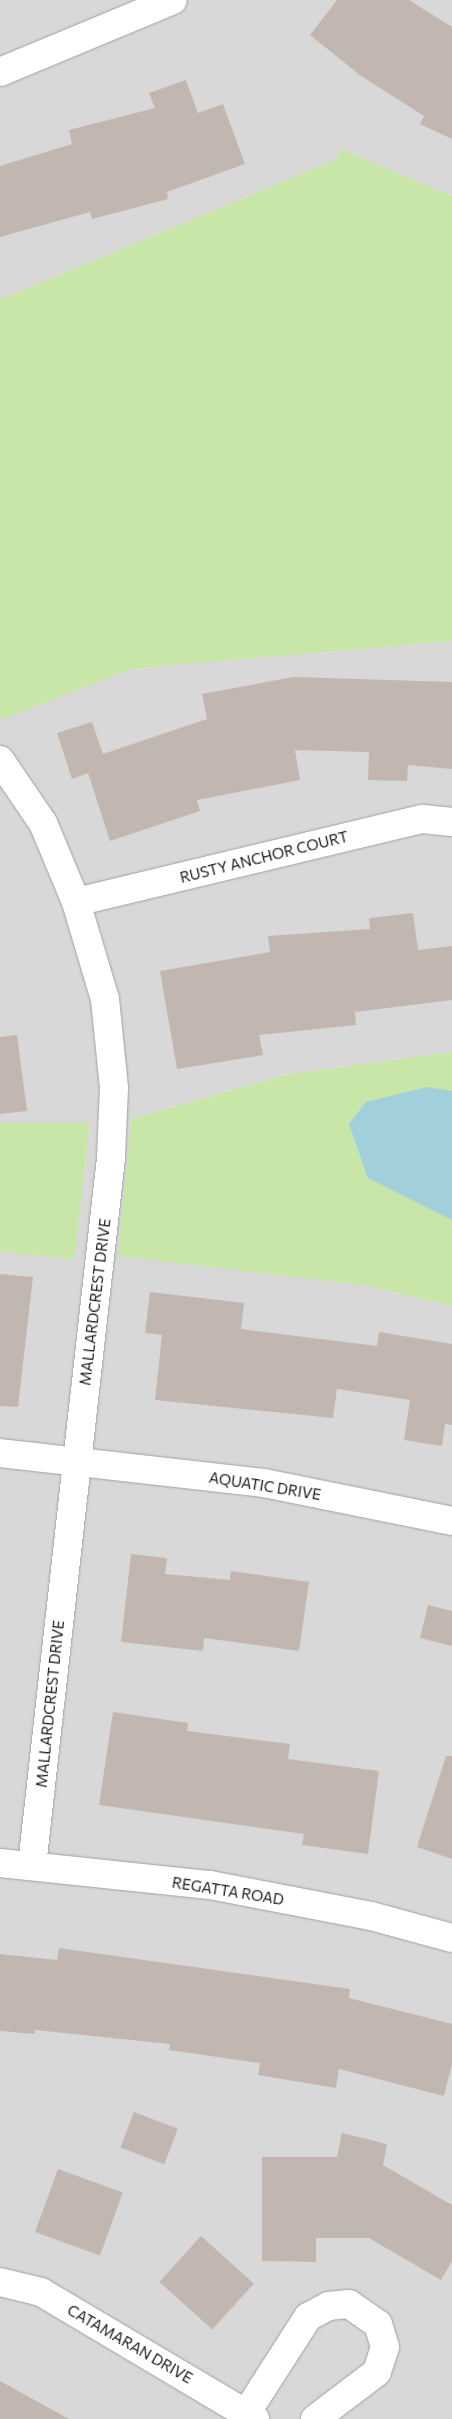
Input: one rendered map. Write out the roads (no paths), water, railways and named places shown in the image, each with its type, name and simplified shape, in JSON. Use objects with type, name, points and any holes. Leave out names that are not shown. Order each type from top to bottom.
[{"type":"street","points":[[2,67],[173,0]]},
{"type":"street","name":"MALLARDCREST DRIVE","points":[[0,760],[43,822],[76,902],[105,999],[114,1088],[111,1158],[32,1866]]},
{"type":"street","name":"RUSTY ANCHOR COURT","points":[[76,902],[423,819],[452,822]]},
{"type":"street","name":"AQUATIC DRIVE","points":[[0,1453],[76,1460],[264,1483],[452,1521]]},
{"type":"street","name":"REGATTA ROAD","points":[[0,1863],[210,1886],[371,1916],[452,1938]]},
{"type":"street","name":"CATAMARAN DRIVE","points":[[0,2282],[41,2292],[251,2416]]},
{"type":"street","points":[[251,2416],[308,2317],[329,2306],[349,2304],[378,2324],[385,2347],[377,2372],[315,2419]]},
{"type":"water","points":[[427,1087],[452,1091],[452,1220],[368,1178],[349,1124],[366,1102]]}]
